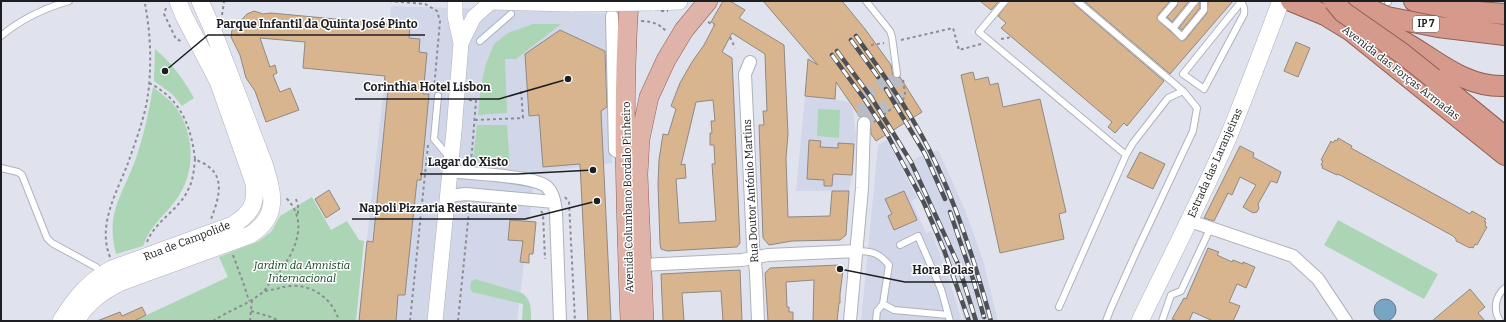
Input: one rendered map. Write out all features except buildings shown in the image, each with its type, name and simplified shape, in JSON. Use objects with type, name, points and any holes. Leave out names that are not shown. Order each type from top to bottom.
[{"type":"highway","name":"Avenida das Forças Armadas","points":[[1291,1],[1329,8],[1351,32],[1473,133],[1505,155]]},
{"type":"highway","name":"IP 7","points":[[1350,1],[1387,16],[1438,27],[1505,35]]},
{"type":"highway","name":"IP 7","points":[[1414,1],[1464,11],[1505,14]]},
{"type":"highway","points":[[1329,8],[1343,12],[1397,50],[1505,137]]},
{"type":"highway","points":[[1329,8],[1369,27],[1393,36],[1463,78],[1483,84],[1505,86]]},
{"type":"main road","name":"Rua de Campolide","points":[[103,276],[250,235],[259,229],[267,220],[271,211],[272,202],[269,180],[212,28],[200,1]]},
{"type":"main road","name":"Rua de Campolide","points":[[212,1],[210,13],[212,28]]},
{"type":"main road","points":[[492,1],[572,3],[679,1]]},
{"type":"main road","name":"Avenida Columbano Bordalo Pinheiro","points":[[629,1],[620,18],[630,321]]},
{"type":"main road","name":"Avenida Columbano Bordalo Pinheiro","points":[[644,321],[638,174],[640,139],[649,97],[666,60],[684,30],[708,1]]},
{"type":"main road","name":"Estrada das Laranjeiras","points":[[1140,321],[1163,291],[1190,221],[1227,140],[1260,60],[1280,1]]},
{"type":"main road","name":"Rua de Campolide","points":[[61,321],[76,298],[86,287],[112,269],[233,225],[251,210],[255,201],[256,193],[254,183],[218,81],[184,16],[172,4]]},
{"type":"main road","name":"Rua de Campolide","points":[[76,321],[97,296],[103,276]]},
{"type":"street","points":[[435,321],[461,44],[456,16],[456,1]]},
{"type":"street","points":[[461,44],[474,17],[492,1]]},
{"type":"street","name":"Rua Doutor António Martins","points":[[750,62],[745,74],[758,321]]},
{"type":"street","points":[[850,321],[868,124]]},
{"type":"street","points":[[450,165],[494,175],[534,180],[542,184],[551,192],[554,202],[560,321]]},
{"type":"street","points":[[492,202],[487,186],[489,180],[494,175]]},
{"type":"street","points":[[447,196],[466,194],[492,202],[554,202]]},
{"type":"street","points":[[1190,221],[1293,256],[1318,278],[1346,321]]},
{"type":"street","points":[[642,265],[742,260],[768,255],[857,251]]},
{"type":"lane","points":[[1,36],[12,26],[50,6],[70,1]]},
{"type":"lane","points":[[866,1],[887,27],[892,38],[900,74]]},
{"type":"lane","points":[[1006,1],[979,32],[1126,155]]},
{"type":"lane","points":[[1077,1],[1183,91],[1196,108],[1193,131],[1138,248],[1106,321]]},
{"type":"lane","points":[[1174,1],[1174,3],[1161,18],[1182,36],[1204,10],[1204,1]]},
{"type":"lane","points":[[1173,28],[1195,1]]},
{"type":"lane","points":[[1240,1],[1244,14],[1204,89],[1183,74],[1240,1]]},
{"type":"lane","points":[[480,41],[511,14]]},
{"type":"lane","points":[[1059,307],[1126,155],[1133,143],[1168,98],[1183,91]]},
{"type":"lane","points":[[436,94],[434,139],[450,165]]},
{"type":"lane","points":[[1,168],[18,172],[22,176],[47,238],[52,243],[103,276]]},
{"type":"lane","points":[[1162,321],[1163,291],[1181,291],[1210,229]]},
{"type":"lane","points":[[883,304],[894,310],[949,318],[941,289],[918,236],[900,244]]},
{"type":"lane","points":[[857,251],[872,252],[882,256],[889,264],[883,304],[877,311],[876,321]]},
{"type":"lane","points":[[1500,321],[1495,303],[1501,291],[1505,288]]},
{"type":"path","points":[[389,1],[425,4],[437,11],[440,21],[436,94]]},
{"type":"path","points":[[103,276],[112,260],[107,242],[109,210],[140,128],[147,102],[150,36],[149,21],[145,4]]},
{"type":"path","points":[[172,4],[164,14],[176,39],[184,41]]},
{"type":"path","points":[[620,18],[652,22],[660,25],[668,34],[672,32]]},
{"type":"path","points":[[903,40],[953,28]]},
{"type":"path","points":[[730,37],[735,48]]},
{"type":"path","points":[[871,45],[884,42]]},
{"type":"path","points":[[868,124],[874,122],[903,100],[905,94],[900,74]]},
{"type":"path","points":[[146,246],[149,237],[188,191],[192,180],[195,159],[190,131],[185,118],[167,95],[158,87],[149,82]]},
{"type":"path","points":[[468,100],[476,101],[475,120],[523,118],[521,88]]},
{"type":"path","points":[[410,321],[428,140]]},
{"type":"path","points":[[195,159],[209,167],[214,172],[219,188],[218,197],[210,220]]},
{"type":"path","points":[[213,321],[264,291],[270,282],[283,269],[292,253],[297,236],[298,206],[296,199]]},
{"type":"path","points":[[458,321],[470,210],[492,202]]},
{"type":"path","points":[[294,208],[298,217]]},
{"type":"path","points":[[538,208],[543,214],[545,259]]},
{"type":"path","points":[[207,222],[216,217]]},
{"type":"path","points":[[235,258],[248,301]]},
{"type":"path","points":[[264,291],[290,286],[313,290],[332,305],[339,321]]},
{"type":"path","points":[[250,321],[252,299]]},
{"type":"path","points":[[251,312],[280,321]]},
{"type":"shaded area","points":[[391,6],[609,13],[612,163],[535,173],[517,321],[358,321],[385,77]]},
{"type":"shaded area","points":[[809,55],[824,77],[835,99],[848,102],[853,109],[856,136],[849,191],[796,191]]},
{"type":"shaded area","points":[[887,140],[917,198],[911,201],[926,233],[931,231],[949,279],[962,321],[861,321],[878,145]]},
{"type":"shaded area","points":[[938,150],[965,210],[983,260],[998,321],[964,321],[957,295],[920,198],[902,167],[921,156]]},
{"type":"green space","points":[[533,24],[561,24],[516,59],[505,59],[507,113],[478,115],[481,86],[486,64],[494,44],[508,33]]},
{"type":"green space","points":[[155,49],[177,72],[194,98],[182,106],[172,94],[154,81]]},
{"type":"green space","points":[[153,87],[174,105],[186,126],[191,150],[188,174],[178,197],[154,226],[146,238],[143,246],[116,254],[113,239],[114,215],[139,149]]},
{"type":"green space","points":[[818,109],[840,110],[839,138],[817,136]]},
{"type":"green space","points":[[477,125],[507,125],[510,166],[473,161]]},
{"type":"green space","name":"Jardim da Amnistia Internacional","points":[[312,197],[331,230],[347,221],[359,240],[364,241],[356,321],[134,321],[228,277],[219,257],[259,241],[271,232],[280,216]]},
{"type":"green space","points":[[1338,220],[1438,274],[1424,299],[1324,245]]},
{"type":"green space","points":[[475,279],[522,293],[529,302],[531,309],[531,321],[522,321],[523,304],[472,292],[470,288],[471,282]]},
{"type":"water","points":[[1385,299],[1393,302],[1396,310],[1393,318],[1385,321],[1377,318],[1374,310],[1377,302]]},
{"type":"tunnel","points":[[888,81],[894,82],[898,86],[899,92],[897,98],[864,123],[863,109],[867,97],[875,88],[888,81]]},
{"type":"railway","points":[[856,36],[890,84],[921,133],[930,151],[954,205],[968,243],[991,321]]},
{"type":"railway","points":[[851,40],[878,77]]},
{"type":"railway","points":[[837,51],[871,97],[911,162],[958,264],[976,321]]},
{"type":"railway","points":[[832,55],[865,100],[887,134],[924,203],[944,250],[969,321]]},
{"type":"railway","points":[[886,89],[925,154],[945,199]]},
{"type":"railway","points":[[950,212],[974,282],[984,317]]},
{"type":"place","name":"Parque Infantil da Quinta José Pinto","points":[[165,71]]},
{"type":"place","name":"Corinthia Hotel Lisbon","points":[[568,79]]},
{"type":"place","name":"Lagar do Xisto","points":[[593,170]]},
{"type":"place","name":"Napoli Pizzaria Restaurante","points":[[597,201]]},
{"type":"place","name":"Hora Bolas","points":[[840,269]]}]
